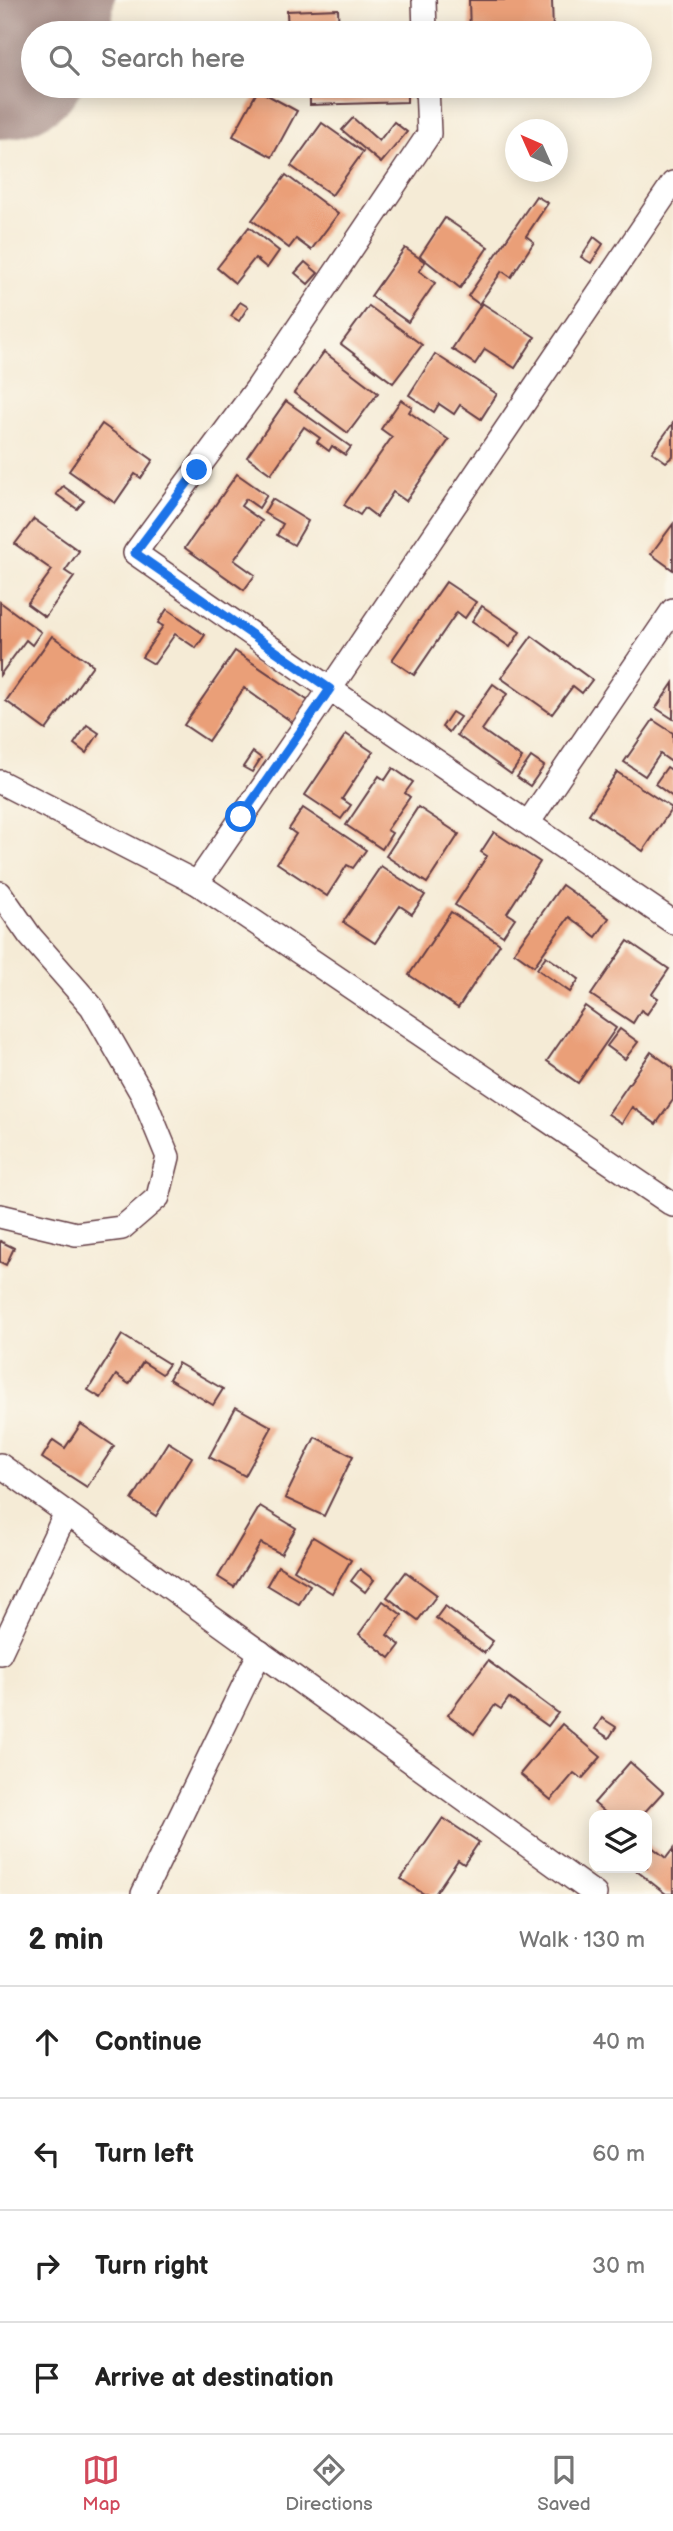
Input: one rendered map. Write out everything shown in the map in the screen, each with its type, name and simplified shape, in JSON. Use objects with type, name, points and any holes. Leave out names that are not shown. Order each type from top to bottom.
[{"type":"street","points":[[424,0],[425,21]]},
{"type":"street","points":[[428,98],[429,134],[258,387],[135,553],[673,922]]},
{"type":"street","points":[[197,883],[673,183]]},
{"type":"street","points":[[528,823],[673,610]]},
{"type":"street","points":[[0,782],[197,883],[673,1205]]},
{"type":"street","points":[[0,893],[30,936],[92,1007],[142,1094],[168,1157],[158,1197],[122,1228],[76,1234],[0,1216]]},
{"type":"street","points":[[0,1465],[596,1894]]},
{"type":"street","points":[[0,1653],[66,1513]]},
{"type":"street","points":[[143,1894],[260,1652]]},
{"type":"building","points":[[469,0],[552,0],[553,21],[470,21]]},
{"type":"building","points":[[338,9],[338,21],[287,21],[287,11]]},
{"type":"building","points":[[254,98],[273,98],[297,111],[272,157],[233,136]]},
{"type":"building","points":[[310,98],[407,98],[407,102],[310,105]]},
{"type":"building","points":[[353,118],[379,141],[394,122],[407,132],[381,163],[342,130]]},
{"type":"building","points":[[322,123],[363,152],[332,195],[291,166]]},
{"type":"building","points":[[286,175],[338,214],[311,250],[296,239],[289,248],[252,220]]},
{"type":"building","points":[[536,196],[548,203],[526,236],[534,242],[511,277],[502,271],[479,304],[468,296]]},
{"type":"building","points":[[445,218],[488,247],[460,288],[420,256]]},
{"type":"building","points":[[249,227],[279,251],[267,268],[255,258],[235,283],[217,268]]},
{"type":"building","points":[[594,237],[603,244],[591,263],[581,257]]},
{"type":"building","points":[[405,248],[425,262],[419,271],[435,283],[408,322],[371,296]]},
{"type":"building","points":[[305,262],[318,273],[308,284],[295,273]]},
{"type":"building","points":[[240,302],[248,307],[239,321],[231,316]]},
{"type":"building","points":[[482,303],[535,337],[515,368],[485,349],[475,364],[452,349]]},
{"type":"building","points":[[369,306],[422,345],[393,383],[341,344]]},
{"type":"building","points":[[324,352],[378,393],[348,433],[294,393]]},
{"type":"building","points":[[435,354],[497,394],[481,419],[460,405],[454,414],[439,404],[434,412],[409,395]]},
{"type":"building","points":[[401,400],[412,407],[409,412],[449,440],[406,501],[393,492],[377,517],[365,508],[360,515],[344,505],[392,437],[381,429]]},
{"type":"building","points":[[286,401],[351,447],[345,455],[332,446],[329,451],[317,442],[320,438],[304,427],[271,474],[247,457]]},
{"type":"building","points":[[673,423],[673,456],[666,462],[652,452]]},
{"type":"building","points":[[102,424],[153,460],[141,478],[135,474],[115,503],[69,471]]},
{"type":"building","points":[[237,474],[267,495],[259,508],[246,499],[241,506],[262,521],[234,560],[255,575],[244,590],[185,548]]},
{"type":"building","points":[[63,486],[84,501],[77,509],[56,494]]},
{"type":"building","points":[[272,499],[308,521],[294,545],[277,535],[283,524],[264,513]]},
{"type":"building","points":[[34,519],[79,551],[65,571],[74,577],[45,617],[27,604],[52,570],[15,544]]},
{"type":"building","points":[[673,524],[673,570],[651,554]]},
{"type":"building","points":[[446,582],[476,602],[465,618],[457,612],[414,675],[392,660]]},
{"type":"building","points":[[0,602],[41,632],[32,645],[26,640],[0,675]]},
{"type":"building","points":[[482,606],[520,632],[510,647],[472,621]]},
{"type":"building","points":[[167,609],[205,635],[196,648],[175,634],[154,664],[142,657],[163,626],[158,623]]},
{"type":"building","points":[[52,636],[93,665],[46,730],[6,701]]},
{"type":"building","points":[[532,636],[592,680],[582,693],[573,686],[552,714],[501,678]]},
{"type":"building","points":[[235,651],[310,702],[295,724],[244,688],[208,741],[184,725]]},
{"type":"building","points":[[673,683],[673,719],[656,708]]},
{"type":"building","points":[[493,684],[507,694],[482,730],[522,758],[511,774],[457,735]]},
{"type":"building","points":[[452,712],[460,717],[449,732],[442,727]]},
{"type":"building","points":[[653,720],[673,733],[673,763],[660,754],[645,776],[624,762]]},
{"type":"building","points":[[87,725],[99,733],[86,753],[74,744]]},
{"type":"building","points":[[346,734],[373,752],[342,799],[351,805],[341,819],[305,795]]},
{"type":"building","points":[[253,752],[261,758],[252,772],[243,767]]},
{"type":"building","points":[[531,757],[544,766],[530,786],[517,777]]},
{"type":"building","points":[[667,767],[673,771],[673,797],[655,784]]},
{"type":"building","points":[[393,768],[413,782],[405,793],[410,797],[387,830],[392,833],[382,849],[346,825],[379,776],[385,780]]},
{"type":"building","points":[[617,772],[672,808],[643,851],[589,814]]},
{"type":"building","points":[[418,807],[459,834],[427,883],[386,856]]},
{"type":"building","points":[[303,808],[366,850],[353,868],[347,865],[327,896],[277,863],[296,834],[289,829]]},
{"type":"building","points":[[494,832],[540,862],[507,913],[515,918],[503,936],[455,905],[487,856],[481,852]]},
{"type":"building","points":[[381,866],[425,895],[412,914],[400,906],[375,943],[343,922]]},
{"type":"building","points":[[562,885],[609,918],[596,937],[569,917],[534,966],[514,952]]},
{"type":"building","points":[[451,912],[500,944],[458,1008],[409,975]]},
{"type":"building","points":[[628,941],[669,969],[652,994],[658,998],[647,1014],[641,1010],[633,1023],[591,995]]},
{"type":"building","points":[[546,956],[579,979],[570,992],[537,969]]},
{"type":"building","points":[[585,1006],[616,1028],[578,1083],[547,1061]]},
{"type":"building","points":[[620,1029],[638,1042],[625,1059],[607,1046]]},
{"type":"building","points":[[651,1052],[673,1068],[673,1100],[656,1124],[632,1107],[622,1123],[608,1114]]},
{"type":"building","points":[[0,1241],[14,1248],[6,1265],[0,1262]]},
{"type":"building","points":[[122,1335],[169,1364],[162,1374],[143,1362],[129,1384],[116,1375],[101,1398],[88,1390]]},
{"type":"building","points":[[178,1363],[223,1389],[213,1405],[169,1379]]},
{"type":"building","points":[[236,1407],[272,1427],[245,1476],[209,1457]]},
{"type":"building","points":[[81,1424],[114,1446],[87,1487],[42,1458],[53,1440],[65,1448]]},
{"type":"building","points":[[315,1437],[353,1456],[324,1516],[285,1498]]},
{"type":"building","points":[[168,1442],[192,1457],[156,1516],[132,1500]]},
{"type":"building","points":[[260,1506],[296,1528],[281,1554],[261,1543],[234,1587],[218,1577]]},
{"type":"building","points":[[313,1537],[351,1560],[332,1593],[294,1570]]},
{"type":"building","points":[[278,1566],[310,1585],[299,1604],[267,1585]]},
{"type":"building","points":[[360,1569],[374,1580],[365,1592],[351,1581]]},
{"type":"building","points":[[406,1572],[437,1595],[418,1620],[387,1597]]},
{"type":"building","points":[[383,1601],[402,1615],[387,1635],[400,1645],[390,1658],[359,1634]]},
{"type":"building","points":[[445,1606],[493,1641],[484,1653],[436,1618]]},
{"type":"building","points":[[488,1661],[558,1713],[548,1726],[509,1698],[501,1709],[495,1705],[474,1734],[448,1715]]},
{"type":"building","points":[[602,1718],[616,1727],[609,1738],[595,1729]]},
{"type":"building","points":[[562,1724],[601,1757],[582,1779],[574,1773],[551,1800],[520,1774]]},
{"type":"building","points":[[630,1762],[663,1792],[647,1810],[602,1810],[594,1803]]},
{"type":"building","points":[[443,1818],[479,1842],[464,1864],[458,1860],[435,1894],[424,1894],[401,1879]]},
{"type":"building","points":[[652,1847],[666,1858],[673,1849],[673,1894],[666,1894],[639,1873],[652,1873]]},
{"type":"runway","points":[[0,46],[21,0]]},
{"type":"route","points":[[197,470],[135,553],[330,689],[241,817]]}]
